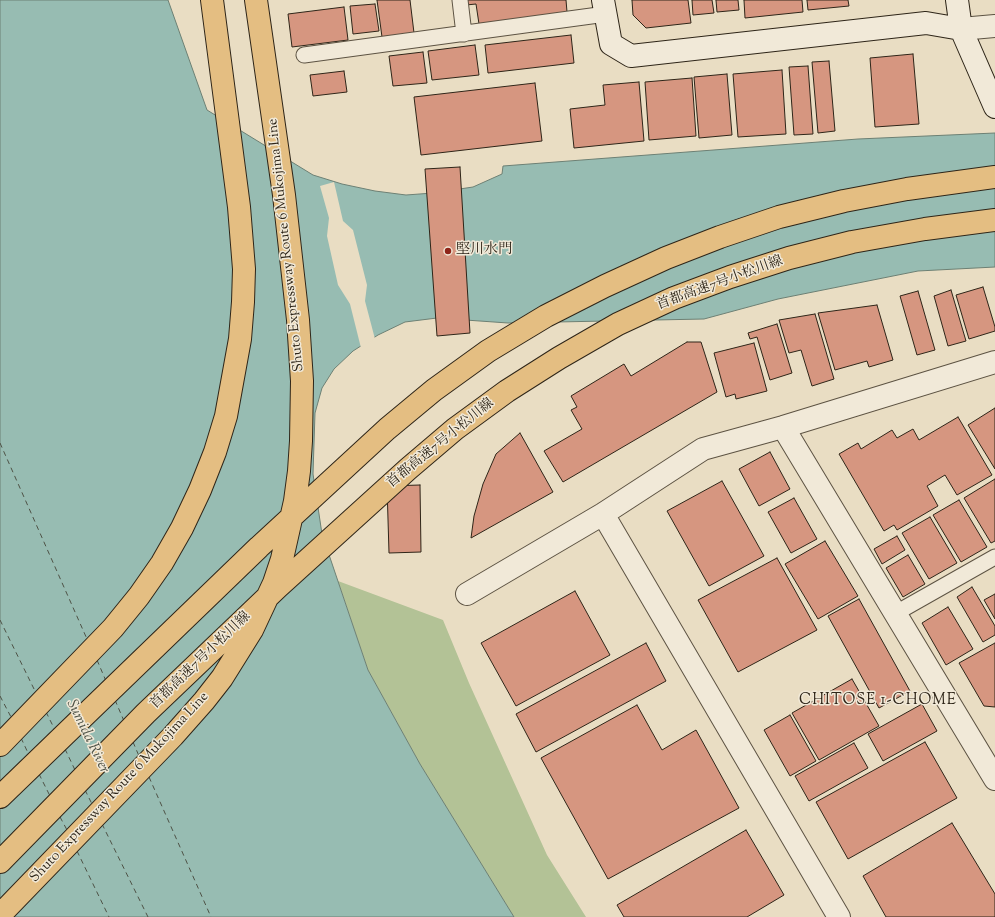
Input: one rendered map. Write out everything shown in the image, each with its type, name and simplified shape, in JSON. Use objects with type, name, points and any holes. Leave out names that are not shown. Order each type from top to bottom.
[{"type":"highway","points":[[0,745],[113,628],[139,596],[162,563],[182,528],[200,490],[215,452],[226,416],[240,339],[244,269],[239,207],[212,0]]},
{"type":"highway","name":"Shuto Expressway Route 6 Mukojima Line","points":[[0,915],[173,736],[204,701],[222,678],[252,630],[274,583],[282,559],[295,501],[299,471],[302,381],[298,320],[285,202],[256,0]]},
{"type":"highway","points":[[0,797],[259,547],[387,429],[434,390],[488,351],[546,316],[605,286],[666,258],[778,217],[844,201],[907,189],[995,177]]},
{"type":"highway","name":"首都高速7号小松川線","points":[[0,862],[146,713],[279,586],[408,469],[455,429],[507,391],[559,358],[618,324],[674,298],[730,276],[789,258],[852,242],[925,229],[995,220]]},
{"type":"street","points":[[957,0],[961,29],[995,107]]},
{"type":"street","points":[[604,7],[611,44],[631,56],[926,23],[961,29],[995,26]]},
{"type":"street","points":[[467,594],[603,514],[703,449],[783,427],[995,362]]},
{"type":"street","points":[[783,427],[995,779]]},
{"type":"street","points":[[603,514],[839,917]]},
{"type":"lane","points":[[460,0],[464,34]]},
{"type":"lane","points":[[304,55],[464,34],[604,7]]},
{"type":"lane","points":[[896,613],[995,557]]},
{"type":"green space","points":[[338,581],[443,620],[469,683],[547,855],[586,917],[514,917],[420,764],[368,670]]},
{"type":"water","name":"Sumida River","points":[[0,0],[168,0],[207,110],[313,175],[342,184],[375,191],[406,195],[433,193],[473,187],[502,174],[503,166],[858,139],[995,133],[995,267],[918,271],[778,299],[704,319],[508,323],[437,318],[405,322],[378,335],[353,351],[334,369],[322,388],[315,413],[313,474],[322,534],[368,670],[420,764],[514,917],[0,917]]},
{"type":"pier","points":[[334,182],[343,221],[353,230],[367,285],[365,301],[375,339],[361,348],[350,304],[338,285],[327,236],[329,218],[320,186]]},
{"type":"building","points":[[377,0],[410,0],[414,33],[382,37]]},
{"type":"building","points":[[465,0],[566,0],[567,12],[479,24],[476,4],[466,5]]},
{"type":"building","points":[[632,0],[688,0],[691,23],[646,28],[633,15]]},
{"type":"building","points":[[692,0],[712,0],[714,13],[693,15]]},
{"type":"building","points":[[716,0],[738,0],[739,10],[717,12]]},
{"type":"building","points":[[744,0],[802,0],[803,12],[745,18]]},
{"type":"building","points":[[807,0],[848,0],[849,6],[808,10]]},
{"type":"building","points":[[375,4],[379,31],[353,34],[350,6]]},
{"type":"building","points":[[344,7],[348,40],[292,47],[288,14]]},
{"type":"building","points":[[571,35],[574,63],[488,73],[485,45]]},
{"type":"building","points":[[475,45],[479,75],[432,80],[428,51]]},
{"type":"building","points":[[423,52],[427,83],[393,86],[389,56]]},
{"type":"building","points":[[913,54],[919,124],[875,127],[870,58]]},
{"type":"building","points":[[829,61],[835,131],[818,133],[812,62]]},
{"type":"building","points":[[808,66],[813,134],[794,135],[789,67]]},
{"type":"building","points":[[782,70],[786,134],[738,137],[733,74]]},
{"type":"building","points":[[344,71],[347,92],[313,96],[310,75]]},
{"type":"building","points":[[727,74],[732,135],[699,138],[694,77]]},
{"type":"building","points":[[692,78],[696,136],[649,140],[645,82]]},
{"type":"building","points":[[639,82],[644,141],[574,148],[570,109],[605,105],[603,85]]},
{"type":"building","points":[[535,83],[542,141],[421,155],[414,97]]},
{"type":"building","name":"堅川水門","points":[[460,167],[470,333],[437,336],[425,169]]},
{"type":"building","points":[[983,287],[995,331],[969,339],[956,295]]},
{"type":"building","points":[[951,290],[966,341],[948,346],[934,296]]},
{"type":"building","points":[[918,291],[935,350],[917,355],[900,296]]},
{"type":"building","points":[[877,305],[893,360],[869,367],[867,361],[835,370],[818,313]]},
{"type":"building","points":[[815,314],[834,379],[812,386],[801,350],[789,353],[779,320]]},
{"type":"building","points":[[777,324],[792,373],[770,380],[757,337],[750,339],[748,333]]},
{"type":"building","points":[[687,342],[701,342],[717,392],[563,482],[544,451],[582,429],[571,410],[577,407],[571,396],[624,364],[631,376]]},
{"type":"building","points":[[754,343],[767,391],[736,399],[735,394],[726,397],[714,353]]},
{"type":"building","points":[[995,408],[995,469],[968,425]]},
{"type":"building","points":[[958,417],[992,475],[957,495],[945,475],[927,486],[938,506],[897,530],[894,525],[884,531],[839,454],[858,443],[861,449],[892,430],[897,438],[913,429],[919,440]]},
{"type":"building","points":[[520,433],[553,492],[471,538],[474,516],[483,484],[496,454]]},
{"type":"building","points":[[770,452],[790,489],[759,506],[739,469]]},
{"type":"building","points":[[995,479],[995,541],[991,543],[964,498]]},
{"type":"building","points":[[722,481],[764,556],[709,586],[667,511]]},
{"type":"building","points":[[420,485],[421,552],[389,553],[387,486]]},
{"type":"building","points":[[794,498],[817,539],[791,553],[768,512]]},
{"type":"building","points":[[959,500],[987,547],[961,562],[933,515]]},
{"type":"building","points":[[930,517],[957,563],[929,579],[902,533]]},
{"type":"building","points":[[897,536],[905,550],[882,564],[874,549]]},
{"type":"building","points":[[825,541],[858,596],[818,619],[785,564]]},
{"type":"building","points":[[908,555],[925,584],[903,597],[886,568]]},
{"type":"building","points":[[777,558],[817,630],[738,672],[698,600]]},
{"type":"building","points":[[972,587],[995,626],[995,635],[983,642],[957,597]]},
{"type":"building","points":[[575,591],[610,655],[516,706],[481,643]]},
{"type":"building","points":[[995,594],[995,619],[984,600]]},
{"type":"building","points":[[859,599],[910,691],[879,708],[828,616]]},
{"type":"building","points":[[948,607],[973,649],[946,665],[922,623]]},
{"type":"building","points":[[646,643],[666,681],[536,752],[516,714]]},
{"type":"building","points":[[995,643],[995,707],[984,706],[959,663]]},
{"type":"building","points":[[852,679],[879,726],[819,760],[792,713]]},
{"type":"building","points":[[922,704],[937,731],[883,761],[868,734]]},
{"type":"building","points":[[637,705],[662,750],[696,730],[739,808],[608,879],[541,758]]},
{"type":"building","points":[[790,715],[816,761],[790,776],[764,730]]},
{"type":"building","points":[[925,742],[957,798],[848,859],[816,802]]},
{"type":"building","points":[[854,743],[868,768],[809,801],[795,776]]},
{"type":"building","points":[[952,823],[995,894],[995,917],[886,917],[863,876]]},
{"type":"building","points":[[746,830],[784,895],[747,917],[624,917],[617,905]]},
{"type":"ferry route","points":[[0,443],[87,639]]},
{"type":"ferry route","points":[[0,620],[36,693]]},
{"type":"ferry route","points":[[97,660],[106,681]]},
{"type":"ferry route","points":[[0,696],[11,717]]},
{"type":"ferry route","points":[[115,700],[124,721]]},
{"type":"ferry route","points":[[46,712],[55,730]]},
{"type":"ferry route","points":[[21,738],[29,755]]},
{"type":"ferry route","points":[[133,742],[139,756]]},
{"type":"ferry route","points":[[65,749],[75,770]]},
{"type":"ferry route","points":[[39,774],[50,796]]},
{"type":"ferry route","points":[[149,777],[211,917]]},
{"type":"ferry route","points":[[85,790],[92,804]]},
{"type":"ferry route","points":[[60,817],[67,830]]},
{"type":"ferry route","points":[[102,824],[148,917]]},
{"type":"ferry route","points":[[77,851],[109,917]]},
{"type":"place","name":"堅川水門","points":[[448,251]]},
{"type":"district","name":"CHITOSE 1-CHOME","points":[[878,701]]}]
